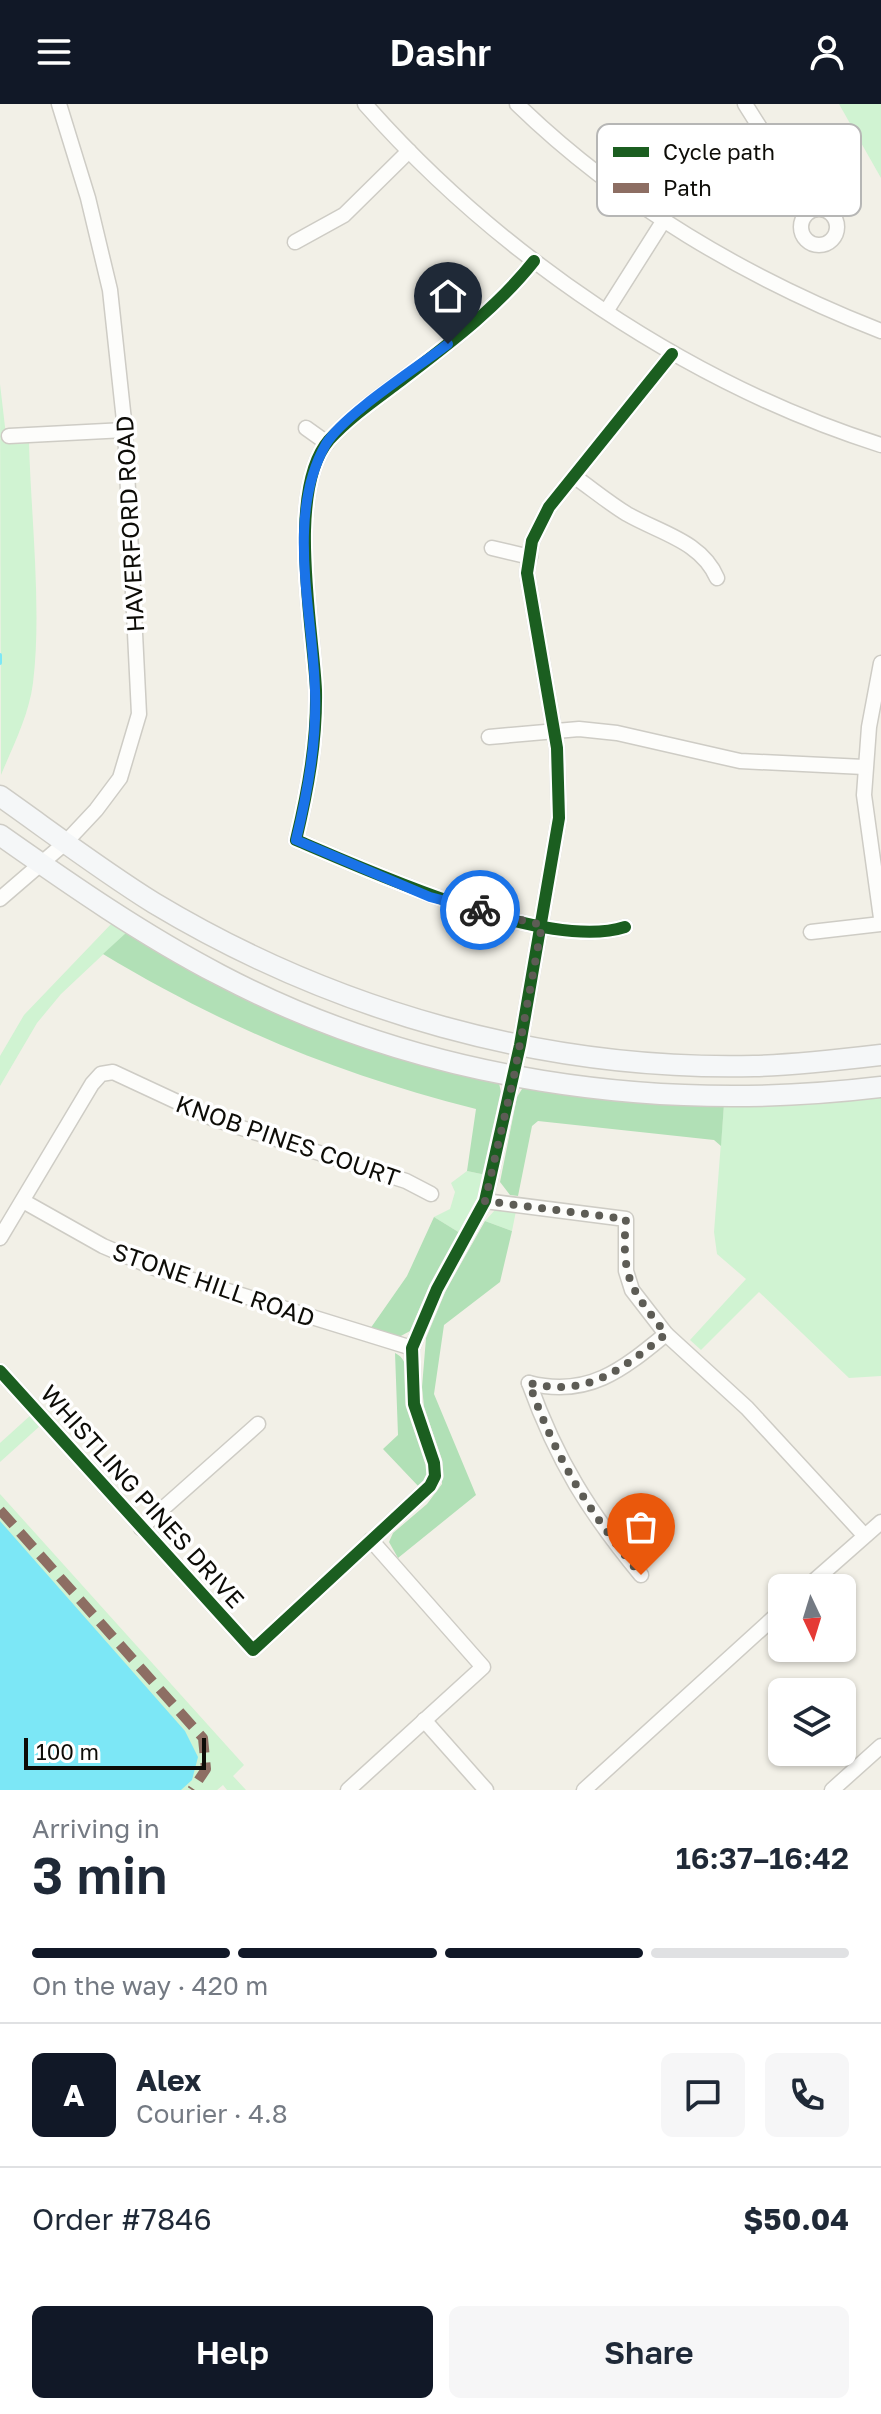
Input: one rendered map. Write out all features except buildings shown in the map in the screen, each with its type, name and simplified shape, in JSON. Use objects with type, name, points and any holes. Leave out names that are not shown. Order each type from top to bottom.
[{"type":"main road","points":[[0,796],[154,902],[321,988],[437,1026],[602,1059],[684,1065],[754,1066],[881,1055]]},
{"type":"main road","points":[[0,835],[153,938],[221,976],[310,1017],[437,1059],[600,1090],[668,1095],[817,1095],[881,1087]]},
{"type":"street","name":"HAVERFORD ROAD","points":[[0,899],[65,843],[120,778],[139,714],[125,430],[110,290],[88,198],[59,104]]},
{"type":"street","points":[[365,104],[479,219],[534,261],[672,354],[843,433],[881,445]]},
{"type":"street","points":[[517,104],[597,170]]},
{"type":"street","points":[[745,104],[758,124]]},
{"type":"street","points":[[295,242],[344,215],[409,151]]},
{"type":"street","points":[[659,216],[795,295],[881,331]]},
{"type":"street","points":[[607,310],[664,220]]},
{"type":"street","points":[[534,261],[471,326],[355,416],[327,443],[310,486],[305,537],[316,691],[314,758],[296,840],[430,897],[542,925],[594,933],[625,927]]},
{"type":"street","points":[[348,1790],[483,1667],[371,1540],[430,1486],[435,1476],[414,1404],[412,1348],[437,1289],[485,1201],[514,1076],[542,925],[559,818],[553,729],[527,573],[532,541],[549,507],[672,354]]},
{"type":"street","points":[[306,428],[327,443]]},
{"type":"street","points":[[9,436],[125,430]]},
{"type":"street","points":[[575,477],[626,513],[697,549],[711,563],[717,578]]},
{"type":"street","points":[[492,548],[530,557]]},
{"type":"street","points":[[811,932],[881,921],[867,828],[864,767],[881,663]]},
{"type":"street","points":[[489,737],[553,729],[617,733],[740,761],[864,767]]},
{"type":"street","name":"KNOB PINES COURT","points":[[0,1238],[92,1084],[101,1074],[113,1072],[214,1119],[406,1181],[431,1194]]},
{"type":"street","name":"STONE HILL ROAD","points":[[23,1201],[103,1246],[157,1269],[412,1348]]},
{"type":"street","points":[[485,1201],[626,1219],[626,1271],[632,1290],[666,1334],[747,1408],[864,1535]]},
{"type":"street","points":[[641,1575],[592,1516],[543,1424],[529,1383],[547,1388],[580,1388],[621,1370],[666,1334]]},
{"type":"street","name":"WHISTLING PINES DRIVE","points":[[0,1371],[253,1650],[371,1540]]},
{"type":"street","name":"WHISTLING PINES DRIVE","points":[[141,1528],[258,1424]]},
{"type":"street","points":[[821,1574],[881,1522]]},
{"type":"street","points":[[584,1790],[768,1623]]},
{"type":"street","points":[[424,1720],[486,1790]]},
{"type":"street","points":[[832,1790],[881,1746]]},
{"type":"green space","points":[[839,104],[881,104],[881,178],[861,143],[861,124],[850,124]]},
{"type":"green space","points":[[0,384],[7,444],[29,443],[36,625],[31,695],[1,775]]},
{"type":"green space","points":[[114,921],[128,931],[61,994],[37,1023],[0,1086],[0,1056],[24,1015]]},
{"type":"green space","points":[[128,931],[184,964],[499,1083],[502,1097],[486,1175],[467,1171],[476,1109],[330,1064],[194,1005],[103,954]]},
{"type":"green space","points":[[531,1086],[724,1104],[721,1146],[714,1140],[538,1121],[532,1126],[518,1196],[510,1195],[500,1182],[517,1097],[522,1089]]},
{"type":"green space","points":[[881,1094],[881,1376],[849,1378],[759,1292],[701,1350],[690,1340],[746,1279],[717,1254],[714,1232],[724,1104]]},
{"type":"green space","points":[[467,1171],[486,1175],[479,1198],[460,1233],[434,1217],[450,1209],[455,1192],[451,1183]]},
{"type":"green space","points":[[495,1210],[516,1211],[512,1231],[485,1221]]},
{"type":"green space","points":[[434,1217],[460,1233],[430,1285],[410,1331],[399,1337],[370,1329],[407,1276]]},
{"type":"green space","points":[[485,1221],[512,1231],[500,1282],[444,1325],[434,1394],[476,1495],[398,1558],[389,1542],[393,1533],[427,1504],[442,1484],[442,1460],[424,1407],[422,1387],[426,1338],[446,1290]]},
{"type":"green space","points":[[395,1353],[406,1367],[409,1409],[429,1474],[420,1488],[383,1449],[398,1435]]},
{"type":"green space","points":[[32,1414],[41,1425],[0,1462],[0,1443]]},
{"type":"green space","points":[[0,1494],[244,1765],[233,1776],[246,1790],[227,1790],[223,1785],[217,1790],[0,1790]]},
{"type":"water","points":[[0,1521],[185,1731],[198,1757],[192,1780],[181,1790],[0,1790]]},
{"type":"waterway","points":[[0,655],[0,663]]},
{"type":"marked path","points":[[0,1510],[203,1738],[206,1769],[192,1790]]},
{"type":"cycle path","points":[[534,261],[504,295],[470,326],[345,424],[329,440],[316,463],[308,491],[305,524],[307,596],[316,690],[315,728],[308,784],[296,840],[412,888],[506,919],[592,932],[625,927]]},
{"type":"cycle path","points":[[0,1371],[253,1650],[430,1486],[435,1476],[434,1463],[414,1404],[412,1348],[437,1289],[485,1201],[520,1045],[559,818],[557,748],[527,573],[532,541],[549,507],[672,354]]},
{"type":"way so far","points":[[480,910],[542,925],[514,1076],[485,1201],[626,1219],[626,1271],[632,1290],[666,1334],[621,1370],[580,1388],[547,1388],[529,1383],[543,1424],[592,1516],[641,1575]]},
{"type":"route","points":[[448,344],[355,416],[327,443],[310,486],[305,537],[316,691],[314,758],[296,840],[430,897],[480,910]]}]
